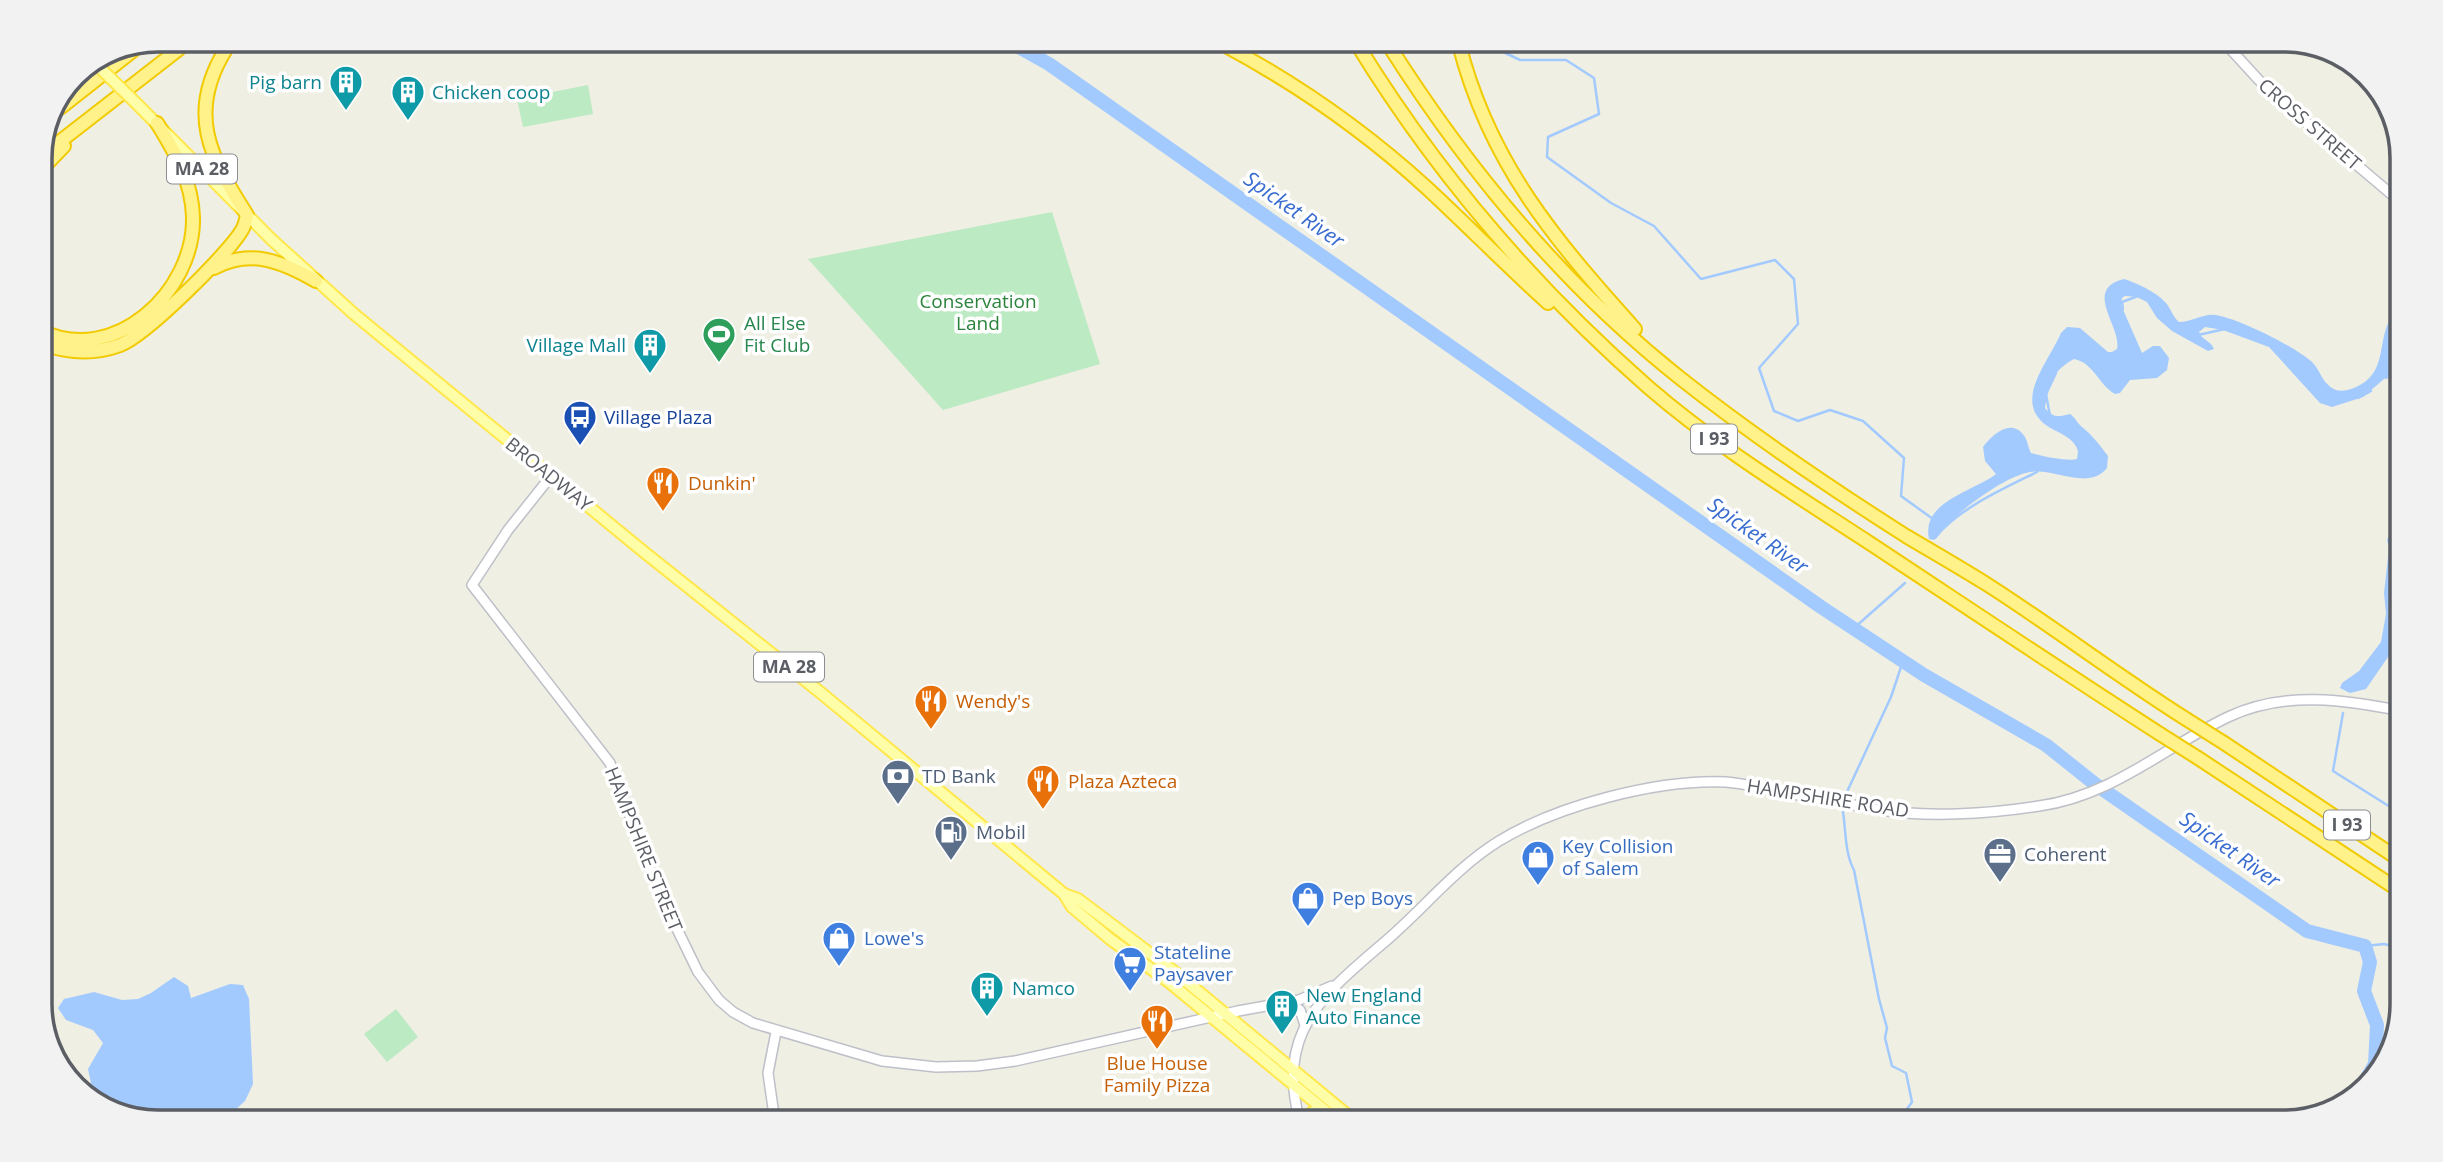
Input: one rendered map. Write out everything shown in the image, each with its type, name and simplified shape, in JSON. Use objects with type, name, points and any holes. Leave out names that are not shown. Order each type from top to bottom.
[{"type":"highway","points":[[54,146],[175,52]]},
{"type":"highway","points":[[53,347],[83,352],[123,344],[147,328],[197,280],[234,242],[246,223],[247,215],[214,160],[206,126],[209,85],[224,52]]},
{"type":"highway","points":[[1236,52],[1310,97],[1388,155],[1597,347],[1650,389]]},
{"type":"highway","name":"I 93","points":[[1362,52],[1413,130],[1477,214],[1560,304],[1650,389],[1740,459],[2390,885]]},
{"type":"highway","name":"I 93","points":[[1393,52],[1445,128],[1502,202],[1562,270],[1677,376],[1752,433],[1839,492],[1989,586],[2111,671],[2390,853]]},
{"type":"highway","points":[[1462,52],[1482,116],[1524,194],[1572,258],[1677,376]]},
{"type":"highway","points":[[71,99],[116,62]]},
{"type":"highway","points":[[53,159],[141,78]]},
{"type":"highway","points":[[53,336],[75,341],[94,341],[120,333],[135,323],[155,303],[182,267],[191,237],[192,204],[181,166],[157,122]]},
{"type":"highway","points":[[197,280],[226,262],[247,257],[282,262],[316,281]]},
{"type":"main road","name":"BROADWAY","points":[[101,69],[316,281],[1064,894]]},
{"type":"main road","points":[[1064,894],[1078,899],[1225,1014],[1341,1110]]},
{"type":"main road","points":[[1064,894],[1072,907],[1100,931],[1213,1018],[1324,1110]]},
{"type":"main road","points":[[1316,1110],[1320,1107]]},
{"type":"street","name":"CROSS STREET","points":[[2234,52],[2267,89],[2390,193]]},
{"type":"street","name":"HAMPSHIRE STREET","points":[[551,476],[508,530],[472,585],[610,763],[658,890],[704,982],[733,1012],[776,1032],[883,1061],[909,1066],[964,1067],[1015,1061],[1225,1014]]},
{"type":"street","name":"HAMPSHIRE ROAD","points":[[1297,1110],[1292,1084],[1293,1070],[1305,1026],[1335,985],[1495,843],[1547,816],[1587,803],[1673,786],[1728,782],[1905,813],[2041,806],[2067,801],[2109,784],[2151,763],[2228,717],[2261,706],[2319,698],[2390,708]]},
{"type":"street","name":"HAMPSHIRE ROAD","points":[[1225,1014],[1287,1003],[1335,985]]},
{"type":"street","points":[[1287,1003],[1302,1013],[1305,1026]]},
{"type":"street","points":[[773,1110],[768,1073],[776,1032]]},
{"type":"green space","points":[[588,85],[593,114],[523,127],[517,99]]},
{"type":"green space","name":"Conservation Land","points":[[1052,212],[1100,364],[943,410],[808,259]]},
{"type":"green space","points":[[396,1009],[418,1037],[387,1062],[364,1034]]},
{"type":"water","points":[[2124,279],[2146,288],[2167,304],[2179,322],[2216,315],[2252,327],[2304,356],[2312,362],[2328,384],[2339,391],[2359,385],[2373,373],[2390,320],[2390,374],[2363,397],[2332,407],[2320,403],[2269,347],[2223,330],[2205,327],[2199,332],[2214,349],[2208,351],[2172,331],[2157,318],[2147,302],[2137,297],[2125,296],[2121,305],[2142,353],[2153,346],[2160,346],[2169,358],[2167,370],[2157,378],[2130,380],[2120,393],[2115,394],[2091,369],[2074,359],[2056,373],[2045,408],[2053,415],[2070,414],[2074,417],[2108,456],[2107,468],[2091,478],[2040,472],[2019,475],[1992,489],[1952,520],[1934,540],[1929,539],[1929,526],[1933,515],[1941,506],[1996,474],[1985,461],[1983,447],[1997,433],[2014,428],[2026,439],[2031,453],[2077,459],[2078,451],[2074,443],[2041,420],[2034,409],[2032,397],[2041,371],[2061,333],[2067,327],[2080,328],[2108,352],[2117,349],[2117,340],[2105,300],[2106,291],[2112,284]]},
{"type":"water","points":[[2390,534],[2390,653],[2366,689],[2350,693],[2340,688],[2342,683],[2359,671],[2381,642],[2386,614],[2384,593],[2389,548],[2387,540]]},
{"type":"water","points":[[174,977],[188,986],[191,998],[230,984],[243,985],[249,999],[253,1084],[245,1101],[235,1110],[158,1110],[138,1107],[105,1095],[91,1084],[88,1069],[103,1043],[93,1030],[66,1020],[58,1008],[64,999],[94,992],[122,1000],[138,999]]},
{"type":"waterway","name":"Spicket River","points":[[1028,52],[1049,64],[1821,607],[1924,675],[2046,745],[2095,784],[2307,931],[2365,946],[2370,962],[2364,991],[2377,1025],[2375,1058]]},
{"type":"waterway","points":[[1503,52],[1520,60],[1566,60],[1594,78],[1599,114],[1548,137],[1547,157],[1611,203],[1654,226],[1701,279],[1775,260],[1794,279],[1798,324],[1759,368],[1774,411],[1798,421],[1830,410],[1863,421],[1904,458],[1901,496],[1933,519]]},
{"type":"waterway","points":[[2123,309],[2122,302],[2138,296]]},
{"type":"waterway","points":[[2198,335],[2225,329]]},
{"type":"waterway","points":[[2050,416],[2046,394],[2056,373]]},
{"type":"waterway","points":[[2386,378],[2390,374]]},
{"type":"waterway","points":[[2358,398],[2371,391]]},
{"type":"waterway","points":[[1935,538],[1944,527],[1969,509],[2037,472]]},
{"type":"waterway","points":[[1854,628],[1905,583]]},
{"type":"waterway","points":[[1846,794],[1891,697],[1903,661]]},
{"type":"waterway","points":[[2343,713],[2333,771],[2390,807]]},
{"type":"waterway","points":[[1843,812],[1847,850],[1854,870],[1887,1028],[1885,1038],[1892,1066],[1906,1073],[1912,1102],[1906,1110]]},
{"type":"waterway","points":[[2365,946],[2390,946]]},
{"type":"place","name":"Pig barn","points":[[346,112]]},
{"type":"place","name":"Chicken coop","points":[[408,122]]},
{"type":"place","name":"All Else Fit Club","points":[[719,364]]},
{"type":"place","name":"Village Mall","points":[[650,375]]},
{"type":"place","name":"Village Plaza","points":[[580,447]]},
{"type":"place","name":"Dunkin'","points":[[663,513]]},
{"type":"place","name":"Wendy's","points":[[931,731]]},
{"type":"place","name":"TD Bank","points":[[898,806]]},
{"type":"place","name":"Plaza Azteca","points":[[1043,811]]},
{"type":"place","name":"Mobil","points":[[951,862]]},
{"type":"place","name":"Coherent","points":[[2000,884]]},
{"type":"place","name":"Key Collision of Salem","points":[[1538,887]]},
{"type":"place","name":"Pep Boys","points":[[1308,928]]},
{"type":"place","name":"Lowe's","points":[[839,968]]},
{"type":"place","name":"Stateline Paysaver","points":[[1130,993]]},
{"type":"place","name":"Namco","points":[[987,1018]]},
{"type":"place","name":"New England Auto Finance","points":[[1282,1036]]},
{"type":"place","name":"Blue House Family Pizza","points":[[1157,1051]]}]
